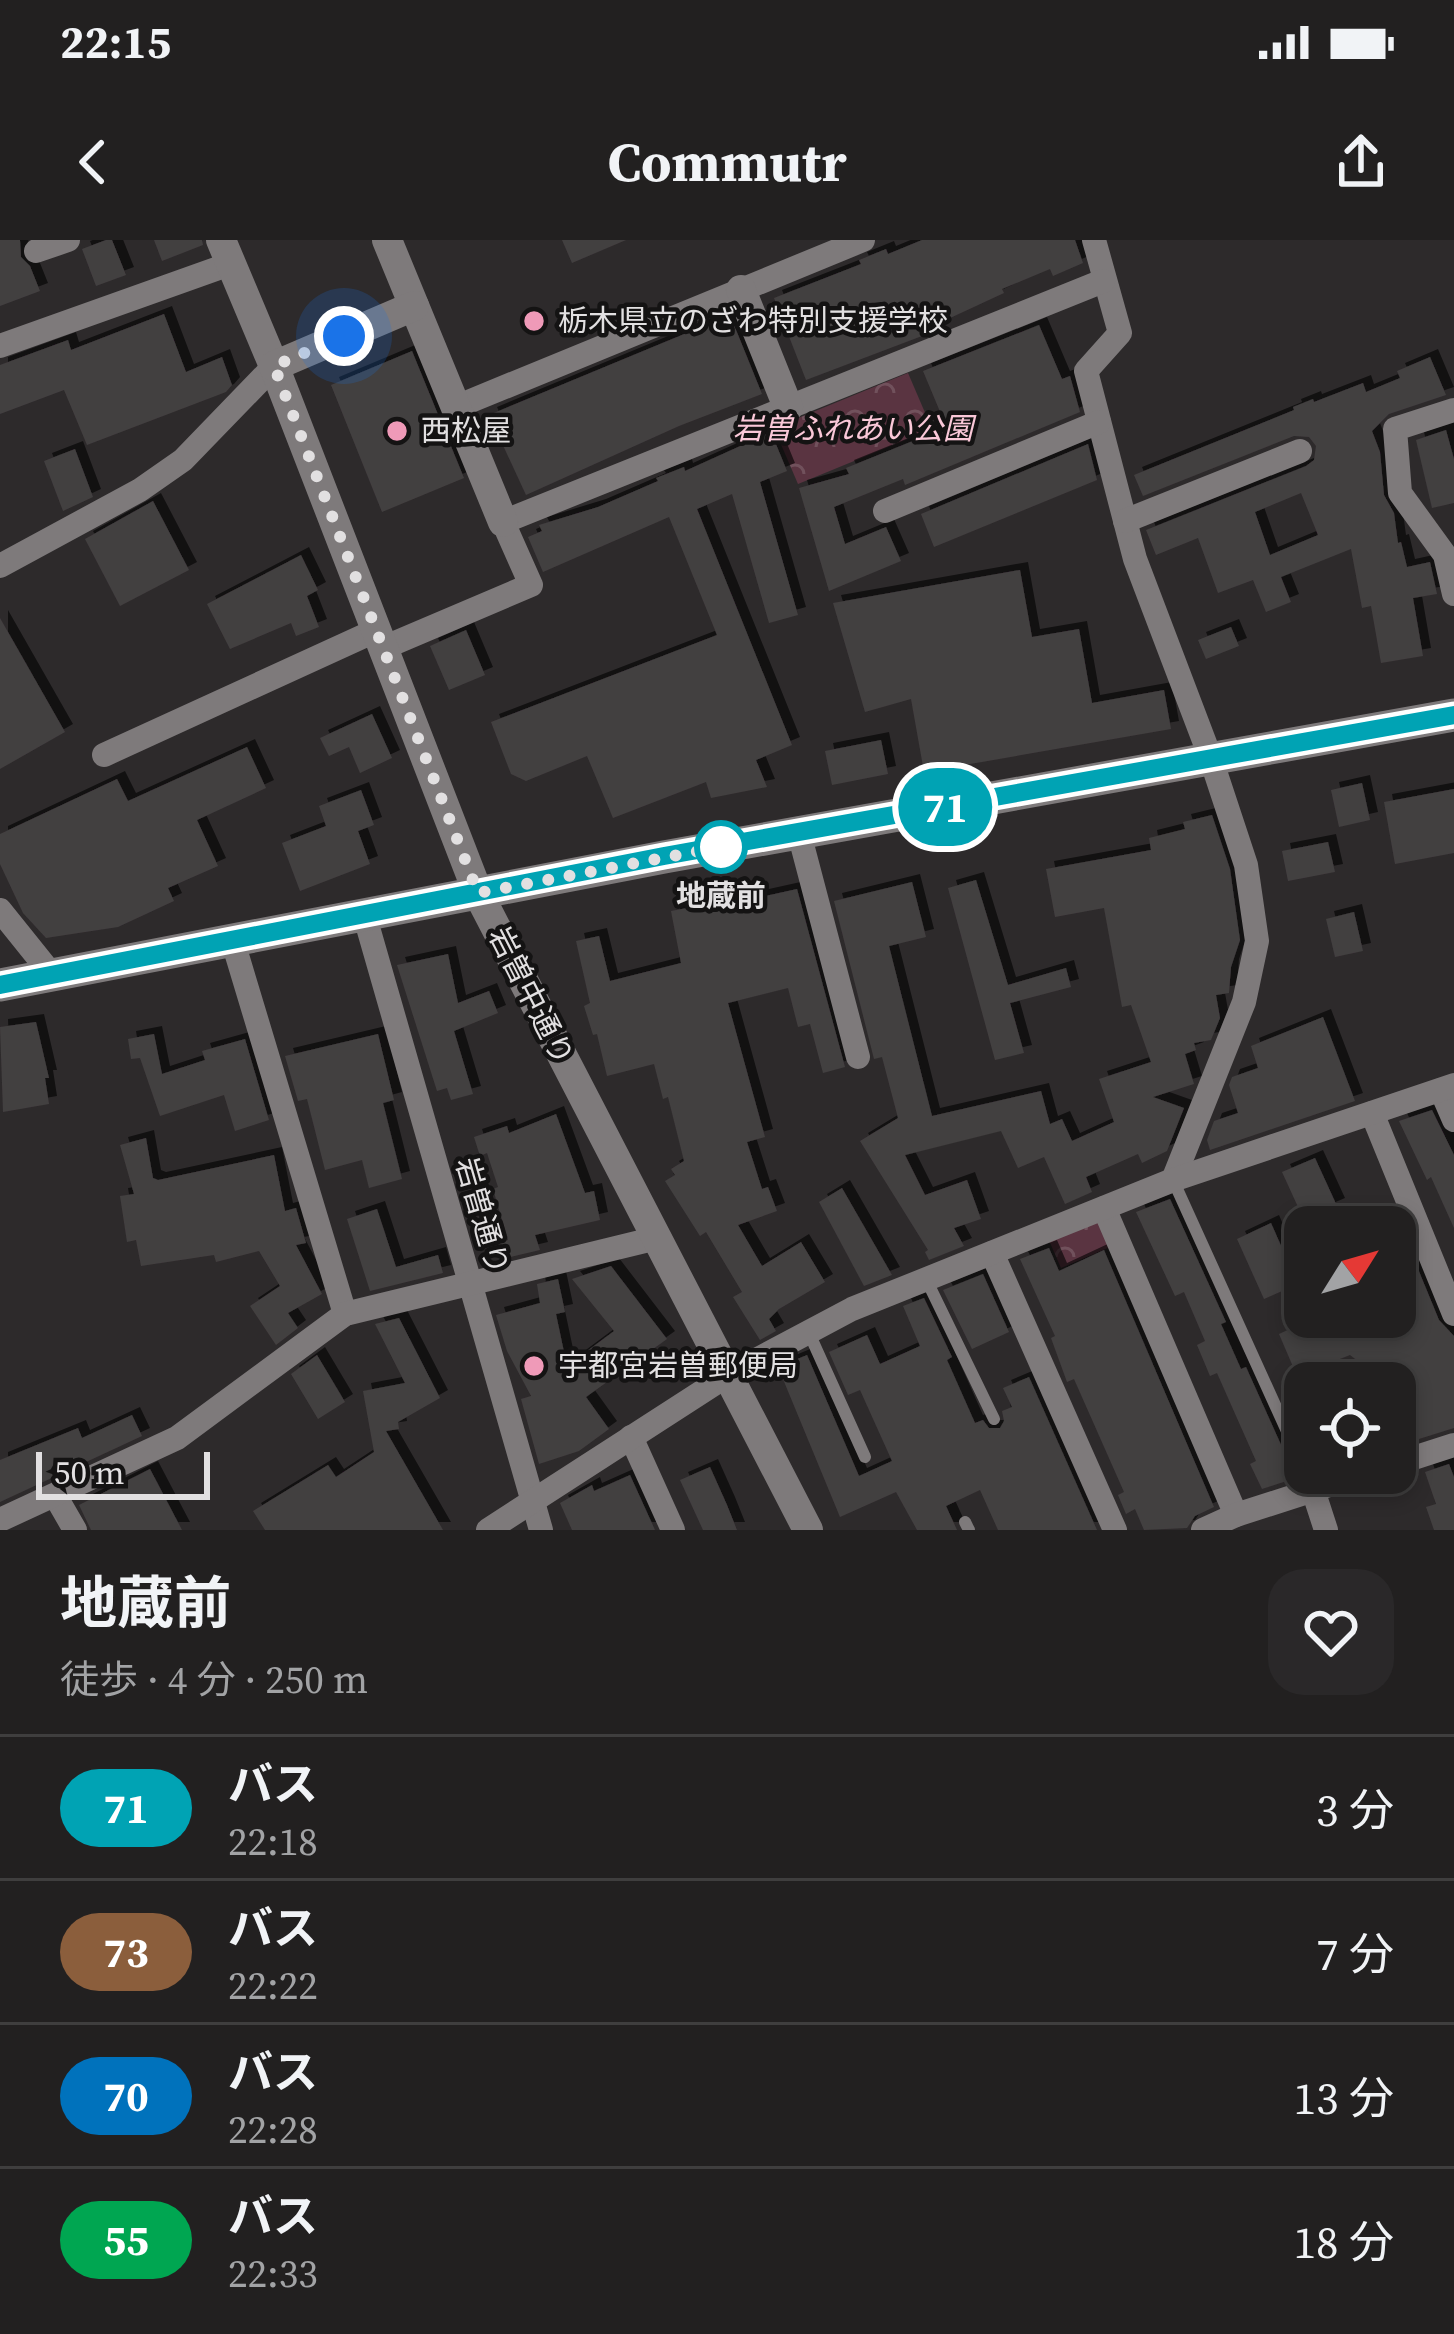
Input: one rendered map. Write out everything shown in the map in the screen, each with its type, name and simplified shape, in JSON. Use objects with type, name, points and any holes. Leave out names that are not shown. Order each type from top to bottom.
[{"type":"main road","points":[[0,986],[799,833],[1454,715]]},
{"type":"street","points":[[36,251],[68,240]]},
{"type":"street","points":[[104,755],[380,639],[531,585],[387,240]]},
{"type":"street","points":[[456,407],[863,240]]},
{"type":"street","points":[[1094,240],[1120,333],[1086,371],[1135,559],[1246,866],[1257,941],[1244,1002],[1174,1180]]},
{"type":"street","points":[[0,346],[225,252]]},
{"type":"street","name":"岩曽中通り","points":[[225,252],[274,366],[478,893],[808,1530]]},
{"type":"street","points":[[503,522],[1103,281]]},
{"type":"street","points":[[741,290],[788,407]]},
{"type":"street","points":[[0,566],[140,490],[183,460],[274,366],[414,306]]},
{"type":"street","points":[[1454,410],[1395,429],[1400,494],[1445,555],[1454,594]]},
{"type":"street","points":[[885,511],[1099,422]]},
{"type":"street","points":[[1125,521],[1300,451]]},
{"type":"street","points":[[799,833],[858,1057]]},
{"type":"street","points":[[0,910],[53,976]]},
{"type":"street","name":"岩曽通り","points":[[365,917],[541,1530]]},
{"type":"street","points":[[233,942],[345,1314]]},
{"type":"street","points":[[488,1530],[728,1375],[808,1330],[1174,1180],[1448,1088],[1454,1120]]},
{"type":"street","points":[[1372,1113],[1454,1314]]},
{"type":"street","points":[[1104,1208],[1236,1514]]},
{"type":"street","points":[[0,1520],[177,1438],[345,1314],[657,1238]]},
{"type":"street","points":[[992,1253],[1115,1530]]},
{"type":"street","points":[[631,1437],[674,1530]]},
{"type":"street","points":[[1416,1457],[1454,1445]]},
{"type":"street","points":[[1204,1530],[1284,1490]]},
{"type":"street","points":[[1314,1494],[1326,1530]]},
{"type":"street","points":[[56,1497],[74,1530]]},
{"type":"lane","points":[[1174,1180],[1284,1425]]},
{"type":"lane","points":[[926,1280],[994,1419]]},
{"type":"lane","points":[[808,1330],[866,1457]]},
{"type":"green space","name":"岩曽ふれあい公園","points":[[908,373],[932,429],[798,484],[774,428]]},
{"type":"green space","points":[[1089,1220],[1100,1223],[1110,1247],[1061,1268],[1048,1238]]},
{"type":"building","points":[[0,240],[20,240],[21,257],[40,291],[0,306]]},
{"type":"building","points":[[112,240],[126,275],[96,286],[82,249]]},
{"type":"building","points":[[154,240],[202,240],[203,245],[162,261]]},
{"type":"building","points":[[562,240],[626,240],[572,263]]},
{"type":"building","points":[[922,240],[1075,240],[1083,263],[1053,276],[1050,269],[1002,289],[1004,293],[920,332],[922,336],[806,380],[774,298],[861,264],[859,260],[886,249],[888,254]]},
{"type":"building","points":[[164,314],[186,372],[222,357],[232,385],[226,392],[87,445],[64,390],[0,414],[0,365],[68,340],[71,350]]},
{"type":"building","points":[[730,315],[762,394],[526,495],[489,415]]},
{"type":"building","points":[[1039,325],[1062,379],[1070,376],[1080,412],[905,485],[903,479],[834,507],[845,544],[886,527],[901,561],[829,591],[799,488],[849,474],[846,468],[946,426],[923,371]]},
{"type":"building","name":"西松屋","points":[[412,351],[464,478],[382,512],[331,385]]},
{"type":"building","points":[[1430,357],[1446,395],[1389,414],[1372,431],[1380,452],[1384,495],[1394,513],[1407,567],[1430,562],[1437,594],[1413,598],[1423,656],[1381,663],[1371,606],[1362,608],[1351,549],[1281,577],[1291,602],[1266,612],[1253,580],[1218,593],[1198,538],[1156,555],[1146,530],[1306,466],[1314,460],[1316,446],[1309,437],[1294,436],[1143,496],[1134,475],[1313,399],[1363,383],[1366,392],[1400,378],[1397,371]],"holes":[[[1301,493],[1318,535],[1270,555],[1255,512]]]},
{"type":"building","points":[[1446,430],[1454,459],[1454,503],[1432,508],[1416,440]]},
{"type":"building","points":[[771,432],[787,471],[760,482],[798,615],[769,623],[732,494],[697,509],[792,745],[756,760],[767,787],[711,798],[706,782],[613,818],[587,756],[526,781],[511,774],[491,722],[717,635],[669,517],[543,572],[528,537],[542,531],[539,525],[598,507]]},
{"type":"building","points":[[1088,444],[1097,480],[934,547],[921,514]]},
{"type":"building","points":[[75,449],[93,497],[63,511],[44,461]]},
{"type":"building","points":[[153,501],[189,570],[120,606],[85,539]]},
{"type":"building","points":[[301,555],[318,590],[307,596],[319,627],[296,636],[291,623],[230,649],[207,604]]},
{"type":"building","points":[[1020,570],[1032,637],[1079,629],[1092,703],[1164,690],[1171,729],[924,772],[911,699],[865,712],[833,603]]},
{"type":"building","points":[[0,618],[65,732],[0,769]]},
{"type":"building","points":[[1231,627],[1239,646],[1206,659],[1198,640]]},
{"type":"building","points":[[466,630],[485,675],[449,690],[430,646]]},
{"type":"building","points":[[372,714],[392,758],[360,773],[349,747],[329,756],[320,738]]},
{"type":"building","points":[[881,740],[888,774],[832,785],[825,751]]},
{"type":"building","points":[[247,747],[266,788],[197,820],[218,866],[168,888],[174,901],[118,927],[46,938],[23,913],[0,864],[0,834],[117,779],[128,801]]},
{"type":"building","points":[[1362,783],[1370,820],[1339,827],[1331,790]]},
{"type":"building","points":[[1454,789],[1454,853],[1395,864],[1384,802]]},
{"type":"building","points":[[361,790],[374,825],[358,831],[370,864],[300,891],[282,843],[326,826],[319,806]]},
{"type":"building","points":[[1212,815],[1230,869],[1240,940],[1229,993],[1216,995],[1220,1018],[1211,1040],[1194,1043],[1196,1050],[1185,1054],[1194,1084],[1153,1097],[1184,1108],[1167,1151],[1142,1163],[1138,1154],[1086,1177],[1092,1192],[1065,1204],[1044,1157],[1018,1168],[1001,1131],[905,1155],[925,1195],[967,1180],[981,1219],[954,1228],[964,1246],[929,1260],[928,1250],[860,1141],[898,1118],[882,1057],[874,1059],[834,901],[912,882],[926,937],[889,946],[932,1116],[1041,1091],[1050,1124],[1062,1119],[1072,1141],[1114,1122],[1099,1079],[1151,1062],[1131,1005],[1122,1007],[1104,908],[1055,917],[1046,869],[1151,850],[1149,838],[1185,829],[1183,822]]},
{"type":"building","points":[[1328,842],[1335,872],[1288,881],[1282,851]]},
{"type":"building","points":[[976,880],[1008,985],[1066,968],[1071,987],[1010,1003],[1024,1053],[995,1060],[948,888]]},
{"type":"building","points":[[797,889],[845,1067],[823,1073],[810,1024],[798,1027],[788,988],[728,1003],[765,1137],[747,1142],[762,1189],[768,1187],[777,1211],[738,1225],[762,1266],[801,1242],[825,1282],[779,1309],[769,1319],[776,1331],[760,1340],[733,1297],[742,1292],[706,1232],[700,1236],[665,1181],[675,1175],[671,1169],[684,1161],[668,1097],[663,1099],[654,1064],[607,1076],[597,1034],[593,1035],[584,1006],[590,1003],[576,941],[599,936],[610,981],[681,963],[671,911],[703,905],[703,910]]},
{"type":"building","points":[[1354,912],[1363,951],[1335,957],[1326,919]]},
{"type":"building","points":[[448,954],[458,1003],[489,991],[498,1013],[454,1031],[473,1094],[451,1100],[447,1088],[437,1091],[397,965]]},
{"type":"building","points":[[1323,1017],[1355,1101],[1210,1150],[1207,1140],[1214,1121],[1238,1113],[1229,1085],[1232,1077],[1258,1068],[1251,1046]]},
{"type":"building","points":[[36,1022],[49,1078],[45,1078],[49,1104],[3,1112],[0,1027]]},
{"type":"building","points":[[154,1034],[162,1074],[205,1060],[202,1051],[245,1039],[269,1120],[235,1131],[224,1095],[160,1116],[140,1058],[131,1059],[128,1039]]},
{"type":"building","points":[[378,1034],[394,1100],[383,1103],[402,1179],[369,1188],[362,1160],[325,1170],[307,1099],[298,1101],[285,1056]]},
{"type":"building","points":[[1432,1110],[1454,1155],[1454,1228],[1399,1121]]},
{"type":"building","points":[[556,1114],[585,1193],[594,1191],[600,1220],[535,1235],[540,1250],[506,1258],[501,1242],[508,1240],[493,1189],[498,1187],[487,1153],[480,1156],[474,1137],[507,1126],[509,1133]]},
{"type":"building","points":[[146,1138],[153,1178],[158,1180],[274,1155],[285,1211],[296,1208],[306,1243],[296,1245],[322,1294],[288,1313],[298,1328],[276,1345],[250,1306],[280,1286],[259,1251],[216,1262],[214,1255],[141,1266],[136,1240],[127,1242],[120,1196],[134,1194],[120,1145]]},
{"type":"building","points":[[1315,1158],[1337,1206],[1298,1206],[1282,1172]]},
{"type":"building","points":[[842,1188],[892,1275],[864,1286],[819,1202]]},
{"type":"building","points":[[1170,1199],[1226,1322],[1221,1324],[1241,1369],[1246,1367],[1284,1451],[1284,1482],[1262,1489],[1250,1464],[1256,1461],[1217,1373],[1210,1376],[1197,1345],[1205,1341],[1184,1292],[1175,1296],[1136,1212]]},
{"type":"building","points":[[377,1209],[396,1267],[438,1255],[443,1273],[370,1291],[347,1219]]},
{"type":"building","points":[[1271,1223],[1284,1252],[1284,1290],[1264,1299],[1237,1239]]},
{"type":"building","points":[[1049,1248],[1059,1271],[1104,1250],[1214,1507],[1195,1516],[1187,1528],[1144,1530],[1135,1509],[1126,1514],[1118,1495],[1124,1492],[1074,1379],[1067,1382],[1051,1338],[1055,1336],[1020,1259]]},
{"type":"building","points":[[1416,1264],[1439,1320],[1454,1336],[1454,1428],[1416,1440],[1416,1362],[1359,1362],[1350,1355],[1335,1362],[1291,1362],[1279,1334],[1284,1332],[1284,1338],[1416,1338]]},
{"type":"building","points":[[611,1266],[667,1339],[586,1397],[609,1429],[579,1451],[539,1464],[521,1399],[531,1396],[507,1351],[496,1315],[540,1303],[537,1284],[558,1279],[565,1312],[556,1314],[567,1366],[614,1331],[572,1279]]},
{"type":"building","points":[[983,1274],[1009,1332],[972,1349],[943,1290]]},
{"type":"building","points":[[924,1298],[952,1357],[947,1360],[975,1423],[983,1420],[989,1428],[1000,1428],[1002,1411],[1012,1407],[1003,1388],[1029,1377],[1097,1530],[998,1530],[980,1490],[946,1506],[957,1530],[917,1530],[896,1492],[840,1517],[778,1367],[807,1355],[859,1476],[892,1461],[860,1390],[848,1395],[829,1352],[867,1335],[880,1364],[920,1346],[903,1306]]},
{"type":"building","points":[[399,1318],[440,1398],[398,1422],[399,1429],[386,1431],[443,1530],[265,1530],[253,1511],[328,1465],[336,1477],[374,1452],[363,1391],[405,1383],[375,1324]]},
{"type":"building","points":[[317,1355],[345,1402],[318,1419],[291,1374]]},
{"type":"building","points":[[132,1415],[142,1436],[0,1502],[0,1460],[78,1428],[82,1438]]},
{"type":"building","points":[[1449,1464],[1454,1477],[1454,1530],[1434,1530],[1426,1507],[1436,1504],[1425,1472]]},
{"type":"building","points":[[710,1467],[737,1530],[703,1530],[680,1480]]},
{"type":"building","points":[[150,1469],[182,1530],[91,1530],[79,1505]]},
{"type":"building","points":[[630,1475],[655,1530],[572,1530],[560,1503],[592,1485],[594,1491]]},
{"type":"bus line","name":"71","points":[[0,985],[664,856],[1454,715]]},
{"type":"place","name":"栃木県立のざわ特別支援学校","points":[[534,321]]},
{"type":"place","name":"西松屋","points":[[397,431]]},
{"type":"place","name":"地蔵前","points":[[721,847]]},
{"type":"place","name":"宇都宮岩曽郵便局","points":[[534,1366]]},
{"type":"route","points":[[344,336],[274,366],[478,893],[721,847]]}]
